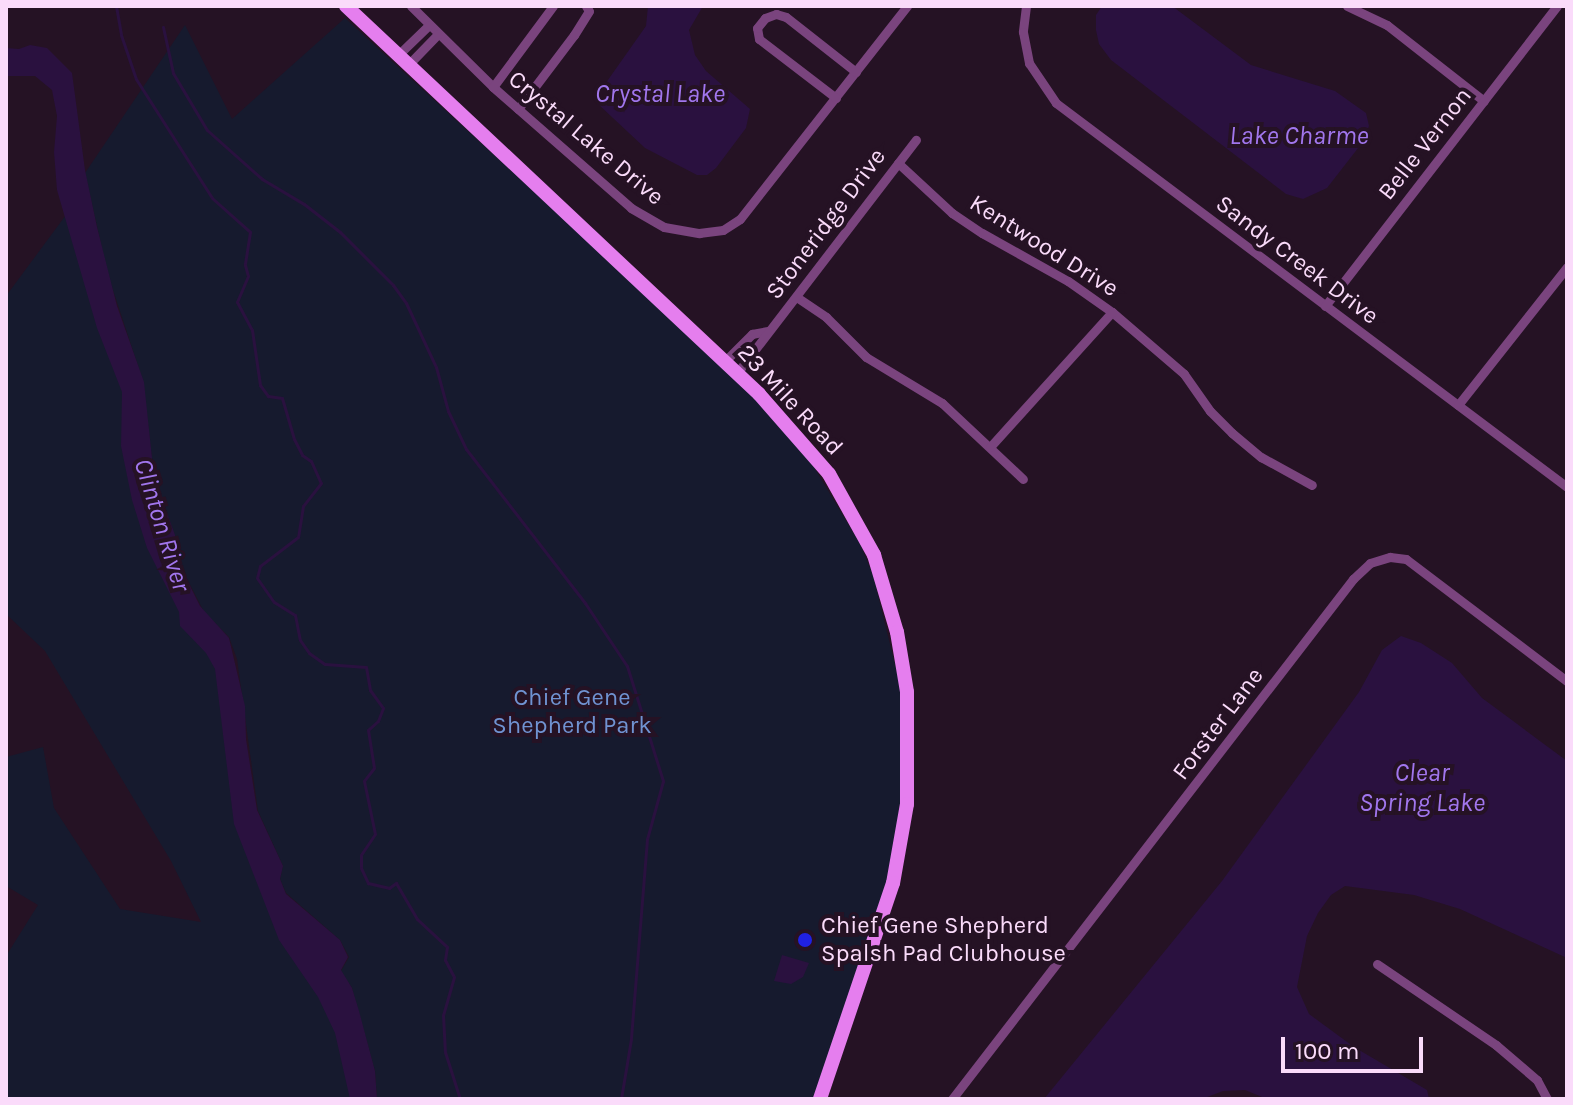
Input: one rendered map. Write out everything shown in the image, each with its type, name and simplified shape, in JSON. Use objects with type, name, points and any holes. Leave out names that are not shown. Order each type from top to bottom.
[{"type":"main road","name":"23 Mile Road","points":[[346,6],[737,373],[814,454],[854,514],[883,578],[907,692],[907,804],[893,883],[820,1099]]},
{"type":"street","name":"Crystal Lake Drive","points":[[411,6],[493,87],[631,208],[664,227],[699,233],[723,230],[740,219],[907,6]]},
{"type":"street","points":[[493,87],[553,6]]},
{"type":"street","points":[[518,109],[574,35],[589,11],[586,6]]},
{"type":"street","name":"Sandy Creek Drive","points":[[1026,6],[1024,46],[1036,77],[1063,109],[1567,487]]},
{"type":"street","points":[[1347,6],[1387,25],[1484,101]]},
{"type":"street","name":"Belle Vernon","points":[[1325,306],[1557,6]]},
{"type":"street","points":[[836,98],[759,39],[757,28],[765,18],[776,14],[786,17],[856,72]]},
{"type":"street","points":[[403,60],[428,26]]},
{"type":"street","points":[[403,60],[437,35]]},
{"type":"street","name":"Stoneridge Drive","points":[[737,373],[763,343],[768,331],[798,298],[916,140]]},
{"type":"street","name":"Kentwood Drive","points":[[898,163],[962,220],[1068,281],[1112,312],[1184,374],[1210,411],[1232,433],[1261,457],[1312,485]]},
{"type":"street","points":[[1458,405],[1567,267]]},
{"type":"street","points":[[798,298],[826,317],[866,357],[942,403],[1023,479]]},
{"type":"street","points":[[990,447],[1112,312]]},
{"type":"street","name":"Stoneridge Drive","points":[[724,362],[752,334],[768,331]]},
{"type":"street","name":"Forster Lane","points":[[952,1099],[1353,579],[1370,563],[1390,557],[1406,559],[1567,681]]},
{"type":"street","points":[[1377,964],[1496,1045],[1537,1080],[1547,1099]]},
{"type":"green space","name":"Chief Gene Shepherd Park","points":[[345,18],[757,397],[814,467],[860,544],[873,575],[902,693],[905,768],[889,882],[816,1099],[377,1099],[375,1071],[352,988],[341,971],[349,957],[340,940],[286,893],[280,879],[283,866],[258,811],[237,659],[229,637],[204,612],[175,555],[175,536],[154,476],[143,381],[108,275],[85,173],[185,25],[232,119]]},
{"type":"green space","points":[[80,196],[179,591],[217,649],[265,879],[367,1099],[6,1099],[6,956],[38,905],[6,886],[6,757],[43,747],[54,808],[120,909],[201,922],[171,861],[45,651],[6,614],[6,296]]},
{"type":"water","name":"Crystal Lake","points":[[648,6],[703,6],[689,30],[695,55],[706,71],[750,109],[746,128],[716,168],[707,175],[697,175],[645,148],[598,104],[603,87],[646,26]]},
{"type":"water","name":"Lake Charme","points":[[1102,6],[1172,6],[1251,65],[1335,91],[1366,113],[1369,126],[1362,143],[1327,188],[1303,199],[1286,194],[1111,60],[1099,44],[1096,30],[1096,15]]},
{"type":"water","name":"Clinton River","points":[[30,45],[47,48],[72,73],[85,170],[97,227],[117,306],[144,382],[154,477],[175,535],[176,558],[200,606],[229,638],[245,706],[246,739],[257,810],[283,866],[280,879],[286,894],[340,940],[348,957],[341,970],[352,988],[359,1011],[375,1071],[377,1099],[350,1099],[335,1033],[318,997],[279,940],[234,824],[215,669],[206,653],[180,626],[179,612],[147,548],[132,500],[121,446],[122,392],[97,328],[57,190],[54,152],[57,116],[52,90],[35,76],[6,76],[6,48],[19,49]]},
{"type":"water","name":"Clear Spring Lake","points":[[1401,636],[1421,643],[1452,663],[1482,698],[1567,761],[1567,958],[1460,909],[1414,895],[1345,886],[1331,895],[1307,936],[1297,987],[1309,1014],[1354,1047],[1427,1090],[1429,1099],[1267,1099],[1245,1090],[1223,1091],[1202,1099],[1044,1099],[1222,881],[1359,692],[1382,650]]},
{"type":"water","points":[[782,955],[809,963],[803,977],[791,984],[774,981]]},
{"type":"waterway","points":[[116,6],[121,35],[136,79],[212,198],[250,232],[245,265],[248,276],[237,302],[252,330],[260,385],[268,396],[282,398],[294,439],[302,455],[311,461],[321,483],[303,506],[298,537],[260,566],[257,578],[274,602],[295,615],[300,640],[309,653],[325,664],[366,667],[370,690],[383,708],[378,721],[368,730],[374,768],[364,781],[375,834],[361,855],[361,868],[368,883],[389,888],[396,883],[417,919],[447,947],[445,960],[454,977],[443,1015],[445,1052],[460,1099]]},
{"type":"waterway","points":[[163,27],[173,73],[207,130],[262,179],[304,204],[340,232],[393,285],[406,303],[436,367],[448,411],[466,449],[585,603],[627,666],[663,781],[647,839],[631,1039],[621,1099]]},
{"type":"place","name":"Chief Gene Shepherd Spalsh Pad Clubhouse","points":[[805,940]]}]
